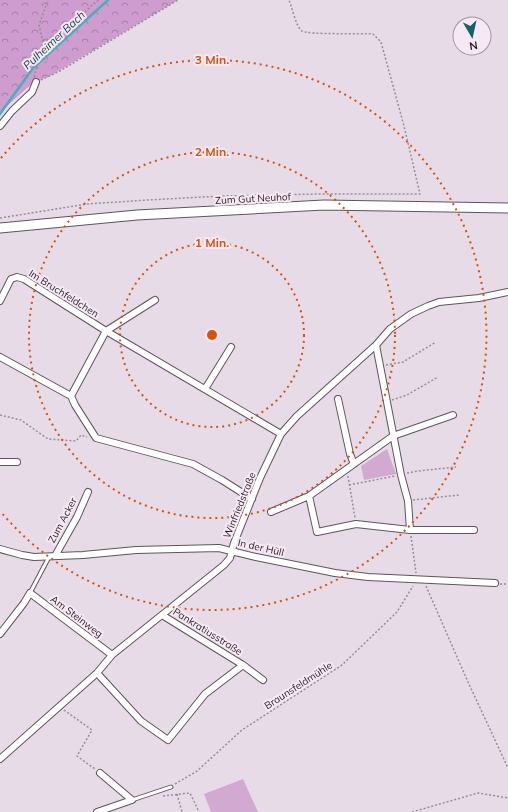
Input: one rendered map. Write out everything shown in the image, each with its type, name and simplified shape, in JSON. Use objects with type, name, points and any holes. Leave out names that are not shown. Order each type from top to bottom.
[{"type":"main road","name":"Zum Gut Neuhof","points":[[0,228],[137,215],[324,205],[508,208]]},
{"type":"street","points":[[0,126],[12,111],[32,92],[36,82]]},
{"type":"street","name":"Im Bruchfeldchen","points":[[0,301],[11,279],[17,277],[24,279],[106,331],[281,434]]},
{"type":"street","name":"Winfriedstraße","points":[[0,759],[97,673],[112,655],[224,565],[230,558],[260,478],[281,434],[297,416],[376,345],[390,330],[411,314],[439,302],[479,298],[508,292]]},
{"type":"street","points":[[71,396],[106,331],[155,300]]},
{"type":"street","points":[[376,345],[393,436],[408,501],[410,530]]},
{"type":"street","points":[[205,389],[231,346]]},
{"type":"street","points":[[0,357],[71,396],[96,438],[193,464],[252,499]]},
{"type":"street","points":[[338,399],[350,454],[354,464]]},
{"type":"street","points":[[270,512],[309,496],[393,436],[453,415]]},
{"type":"street","points":[[0,462],[17,462]]},
{"type":"street","name":"Zum Acker","points":[[52,557],[79,513],[88,492]]},
{"type":"street","points":[[309,496],[317,532],[356,524],[410,530],[474,530]]},
{"type":"street","name":"In der Hüll","points":[[0,549],[22,555],[52,557],[136,550],[219,548],[335,573],[368,577],[494,583]]},
{"type":"street","points":[[0,634],[30,593]]},
{"type":"street","name":"Am Steinweg","points":[[30,593],[112,655]]},
{"type":"street","name":"Pankratiusstraße","points":[[162,615],[243,665],[263,680]]},
{"type":"street","name":"Pankratiusstraße","points":[[97,673],[141,721],[168,740],[205,694],[243,665]]},
{"type":"street","points":[[100,773],[132,800]]},
{"type":"street","points":[[97,812],[132,800]]},
{"type":"lane","points":[[30,593],[52,557]]},
{"type":"lane","points":[[132,800],[171,787]]},
{"type":"path","points":[[34,75],[43,42],[39,25],[48,0]]},
{"type":"path","points":[[43,42],[75,23],[92,5],[100,0]]},
{"type":"path","points":[[36,82],[60,71],[178,0]]},
{"type":"path","points":[[0,218],[87,204],[148,200],[277,195],[420,194],[421,193],[404,126],[381,42],[373,34],[302,31],[299,27],[289,0]]},
{"type":"path","points":[[40,51],[46,63]]},
{"type":"path","points":[[380,366],[403,362],[436,342]]},
{"type":"path","points":[[387,401],[408,395],[438,378]]},
{"type":"path","points":[[0,415],[21,420],[48,439],[76,441],[81,435],[96,438]]},
{"type":"path","points":[[349,485],[418,471],[456,467]]},
{"type":"path","points":[[347,470],[356,524]]},
{"type":"path","points":[[408,501],[423,498],[459,495]]},
{"type":"path","points":[[410,530],[417,579],[427,587],[468,682],[508,768]]},
{"type":"path","name":"Braunsfeldmühle","points":[[171,787],[197,771],[242,730],[342,665],[397,612],[417,579]]},
{"type":"path","points":[[60,706],[92,730],[77,756],[100,773]]},
{"type":"path","points":[[190,792],[200,812]]},
{"type":"path","points":[[412,812],[478,793],[508,798]]},
{"type":"path","points":[[177,794],[182,812]]},
{"type":"green space","points":[[0,0],[178,0],[50,76],[34,82],[0,112]]},
{"type":"shaded area","points":[[387,449],[396,474],[364,480],[361,466]]},
{"type":"shaded area","points":[[243,779],[258,812],[211,812],[204,794]]},
{"type":"waterway","name":"Pulheimer Bach","points":[[0,114],[33,68],[108,0]]}]
